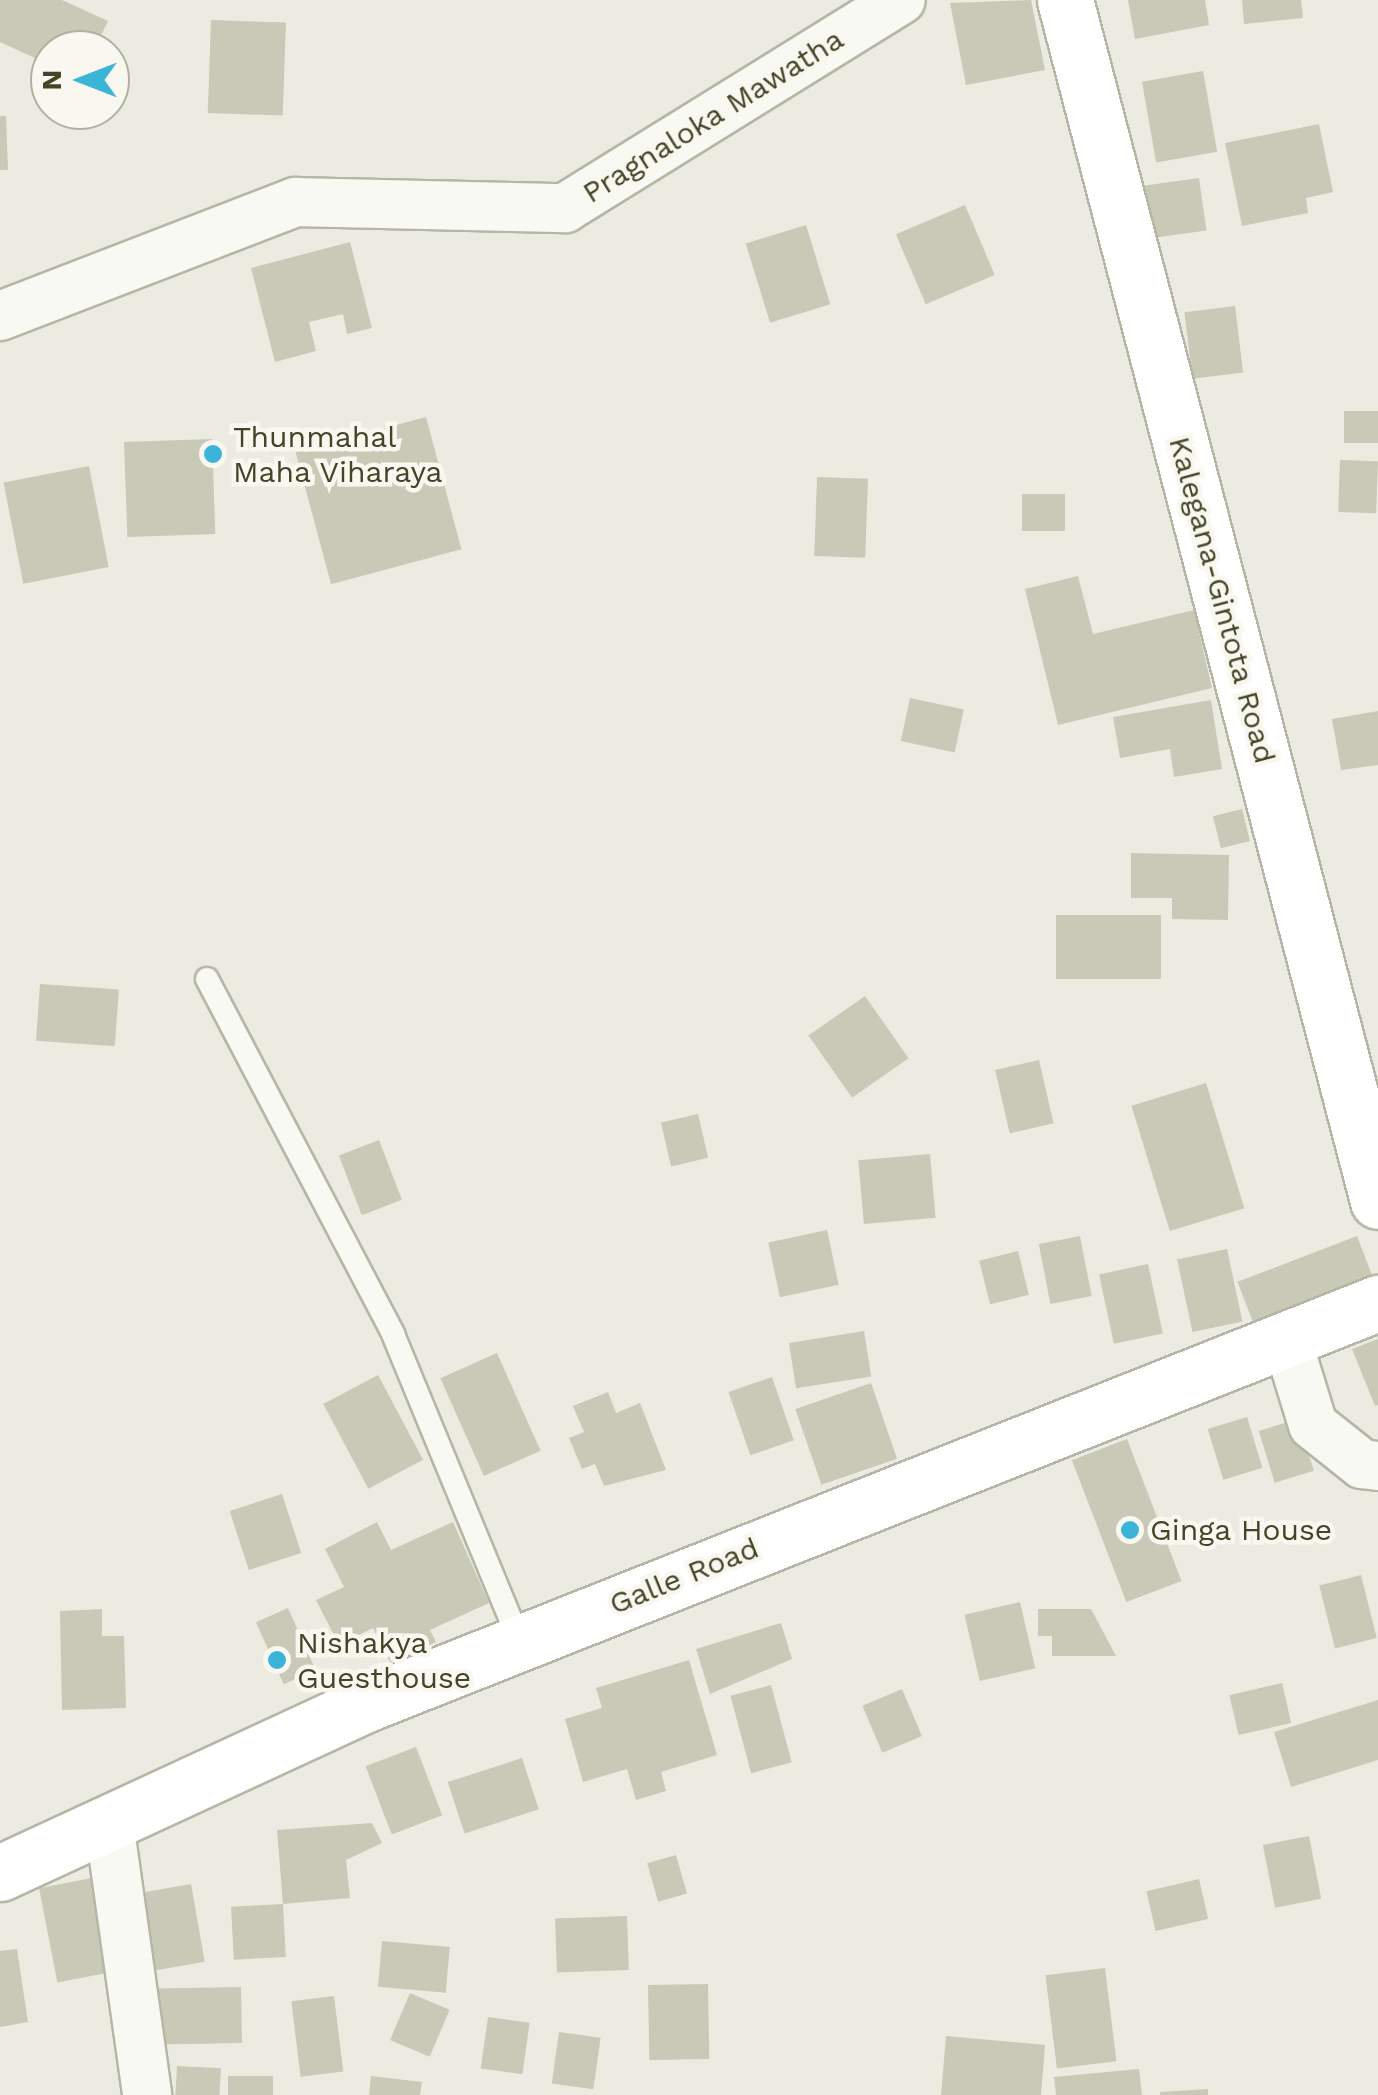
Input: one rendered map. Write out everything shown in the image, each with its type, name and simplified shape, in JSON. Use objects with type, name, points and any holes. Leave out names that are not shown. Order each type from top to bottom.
[{"type":"main road","name":"Kalegana-Gintota Road","points":[[1065,0],[1378,1201]]},
{"type":"main road","name":"Galle Road","points":[[0,1873],[520,1642],[1378,1303]]},
{"type":"street","name":"Pragnaloka Mawatha","points":[[0,316],[296,202],[565,208],[902,0]]},
{"type":"street","points":[[1286,1337],[1313,1424],[1362,1464],[1378,1466]]},
{"type":"street","points":[[110,1822],[147,2095]]},
{"type":"lane","points":[[207,979],[393,1334],[520,1642]]},
{"type":"building","points":[[0,0],[62,0],[108,21],[104,30],[30,30],[30,56],[0,42]]},
{"type":"building","points":[[1031,0],[1045,70],[966,85],[950,3]]},
{"type":"building","points":[[1128,0],[1205,0],[1209,25],[1135,39]]},
{"type":"building","points":[[1242,0],[1301,0],[1303,18],[1244,24]]},
{"type":"building","points":[[211,20],[286,23],[283,116],[208,113]]},
{"type":"building","points":[[1203,71],[1217,152],[1156,163],[1142,82]]},
{"type":"building","points":[[0,116],[6,116],[8,170],[0,170]]},
{"type":"building","points":[[1319,124],[1333,192],[1306,198],[1308,213],[1242,226],[1225,143]]},
{"type":"building","points":[[1199,178],[1206,230],[1138,240],[1131,188]]},
{"type":"building","points":[[965,205],[995,275],[926,304],[896,234]]},
{"type":"building","points":[[806,225],[830,304],[770,323],[746,243]]},
{"type":"building","points":[[350,242],[372,328],[347,334],[343,314],[309,322],[316,351],[275,362],[251,268]]},
{"type":"building","points":[[1235,306],[1243,373],[1193,379],[1184,312]]},
{"type":"building","points":[[1344,411],[1378,411],[1378,443],[1344,443]]},
{"type":"building","points":[[426,417],[461,549],[331,584],[296,452]]},
{"type":"building","points":[[212,439],[215,534],[127,537],[124,442]]},
{"type":"building","points":[[1340,460],[1378,461],[1376,513],[1338,512]]},
{"type":"building","points":[[89,466],[109,567],[23,584],[4,483]]},
{"type":"building","points":[[817,477],[868,479],[865,558],[814,556]]},
{"type":"building","points":[[1022,494],[1065,494],[1065,531],[1022,531]]},
{"type":"building","points":[[1078,576],[1093,634],[1194,610],[1212,688],[1058,725],[1025,589]]},
{"type":"building","points":[[910,698],[964,709],[955,752],[901,741]]},
{"type":"building","points":[[1211,700],[1222,769],[1174,777],[1170,749],[1120,758],[1113,717]]},
{"type":"building","points":[[1378,711],[1378,765],[1341,770],[1332,719]]},
{"type":"building","points":[[1242,809],[1250,841],[1221,848],[1213,816]]},
{"type":"building","points":[[1131,853],[1229,855],[1228,920],[1172,919],[1172,898],[1131,898]]},
{"type":"building","points":[[1056,915],[1161,915],[1161,979],[1056,979]]},
{"type":"building","points":[[40,984],[119,990],[115,1046],[36,1041]]},
{"type":"building","points":[[865,996],[909,1058],[852,1098],[808,1036]]},
{"type":"building","points":[[1039,1060],[1054,1123],[1010,1133],[995,1070]]},
{"type":"building","points":[[1206,1083],[1244,1208],[1170,1231],[1131,1106]]},
{"type":"building","points":[[698,1114],[708,1158],[671,1166],[661,1123]]},
{"type":"building","points":[[379,1140],[402,1200],[362,1215],[339,1155]]},
{"type":"building","points":[[930,1154],[936,1218],[864,1224],[858,1160]]},
{"type":"building","points":[[827,1230],[839,1285],[780,1297],[768,1242]]},
{"type":"building","points":[[1080,1236],[1092,1296],[1050,1304],[1039,1244]]},
{"type":"building","points":[[1357,1236],[1374,1281],[1255,1327],[1238,1282]]},
{"type":"building","points":[[1227,1249],[1242,1321],[1192,1332],[1177,1260]]},
{"type":"building","points":[[1018,1251],[1029,1295],[990,1304],[979,1261]]},
{"type":"building","points":[[1148,1264],[1163,1333],[1114,1344],[1099,1274]]},
{"type":"building","points":[[864,1331],[871,1376],[796,1388],[789,1343]]},
{"type":"building","points":[[1378,1339],[1378,1405],[1375,1406],[1352,1349]]},
{"type":"building","points":[[497,1353],[541,1451],[484,1476],[440,1378]]},
{"type":"building","points":[[378,1375],[423,1460],[368,1489],[323,1404]]},
{"type":"building","points":[[772,1377],[794,1440],[750,1455],[729,1392]]},
{"type":"building","points":[[871,1383],[897,1459],[821,1485],[795,1409]]},
{"type":"building","points":[[608,1392],[616,1413],[640,1403],[666,1470],[604,1486],[595,1464],[582,1469],[569,1438],[584,1432],[573,1406]]},
{"type":"building","points":[[1247,1417],[1262,1468],[1223,1480],[1208,1429]]},
{"type":"building","points":[[1298,1419],[1314,1471],[1275,1483],[1259,1431]]},
{"type":"building","name":"Ginga House","points":[[1127,1439],[1181,1581],[1126,1602],[1072,1460]]},
{"type":"building","points":[[282,1494],[301,1553],[249,1570],[230,1511]]},
{"type":"building","points":[[377,1522],[391,1550],[453,1522],[489,1603],[430,1630],[436,1642],[391,1664],[373,1628],[339,1645],[316,1600],[344,1587],[325,1549]]},
{"type":"building","points":[[1361,1575],[1377,1638],[1335,1648],[1319,1585]]},
{"type":"building","points":[[1020,1602],[1035,1668],[980,1681],[964,1615]]},
{"type":"building","points":[[288,1608],[316,1670],[284,1684],[256,1622]]},
{"type":"building","points":[[102,1609],[102,1636],[124,1636],[126,1708],[62,1710],[60,1611]]},
{"type":"building","points":[[1038,1609],[1091,1609],[1116,1656],[1052,1656],[1052,1636],[1038,1636]]},
{"type":"building","points":[[781,1623],[792,1659],[710,1694],[696,1649]]},
{"type":"building","points":[[689,1660],[717,1755],[661,1772],[666,1791],[636,1800],[627,1769],[583,1782],[565,1719],[602,1708],[596,1688]]},
{"type":"building","points":[[1282,1683],[1291,1723],[1239,1735],[1229,1695]]},
{"type":"building","points":[[771,1685],[792,1762],[751,1773],[730,1696]]},
{"type":"building","points":[[902,1689],[922,1736],[882,1753],[862,1706]]},
{"type":"building","points":[[1378,1700],[1378,1760],[1291,1787],[1274,1732]]},
{"type":"building","points":[[416,1747],[442,1815],[392,1835],[366,1766]]},
{"type":"building","points":[[522,1758],[539,1809],[465,1833],[448,1782]]},
{"type":"building","points":[[372,1823],[382,1843],[346,1860],[350,1898],[283,1904],[277,1830]]},
{"type":"building","points":[[1309,1836],[1321,1899],[1275,1908],[1263,1845]]},
{"type":"building","points":[[676,1855],[687,1893],[658,1902],[647,1863]]},
{"type":"building","points":[[97,1877],[115,1971],[57,1982],[39,1888]]},
{"type":"building","points":[[1199,1879],[1208,1919],[1156,1931],[1146,1891]]},
{"type":"building","points":[[191,1884],[205,1962],[154,1971],[140,1893]]},
{"type":"building","points":[[283,1904],[286,1957],[234,1960],[231,1907]]},
{"type":"building","points":[[627,1916],[629,1970],[557,1972],[555,1919]]},
{"type":"building","points":[[382,1941],[450,1947],[446,1993],[378,1987]]},
{"type":"building","points":[[17,1949],[28,2022],[0,2027],[0,1951]]},
{"type":"building","points":[[1105,1968],[1116,2061],[1057,2069],[1045,1975]]},
{"type":"building","points":[[708,1984],[709,2059],[649,2060],[648,1985]]},
{"type":"building","points":[[241,1987],[242,2043],[158,2044],[157,1988]]},
{"type":"building","points":[[410,1993],[450,2010],[430,2057],[390,2040]]},
{"type":"building","points":[[334,1996],[343,2071],[301,2077],[291,2001]]},
{"type":"building","points":[[488,2017],[530,2023],[522,2074],[481,2068]]},
{"type":"building","points":[[559,2032],[601,2038],[593,2089],[552,2083]]},
{"type":"building","points":[[946,2036],[1045,2045],[1041,2095],[941,2095]]},
{"type":"building","points":[[177,2066],[221,2068],[220,2095],[175,2095]]},
{"type":"building","points":[[1139,2069],[1142,2095],[1056,2095],[1054,2077]]},
{"type":"building","points":[[228,2076],[273,2076],[273,2095],[228,2095]]},
{"type":"building","points":[[371,2076],[422,2082],[420,2095],[369,2095]]},
{"type":"building","points":[[1208,2089],[1208,2095],[1160,2095],[1160,2092]]},
{"type":"place","name":"Thunmahal Maha Viharaya","points":[[213,454]]},
{"type":"place","name":"Ginga House","points":[[1130,1530]]},
{"type":"place","name":"Nishakya Guesthouse","points":[[277,1660]]}]
